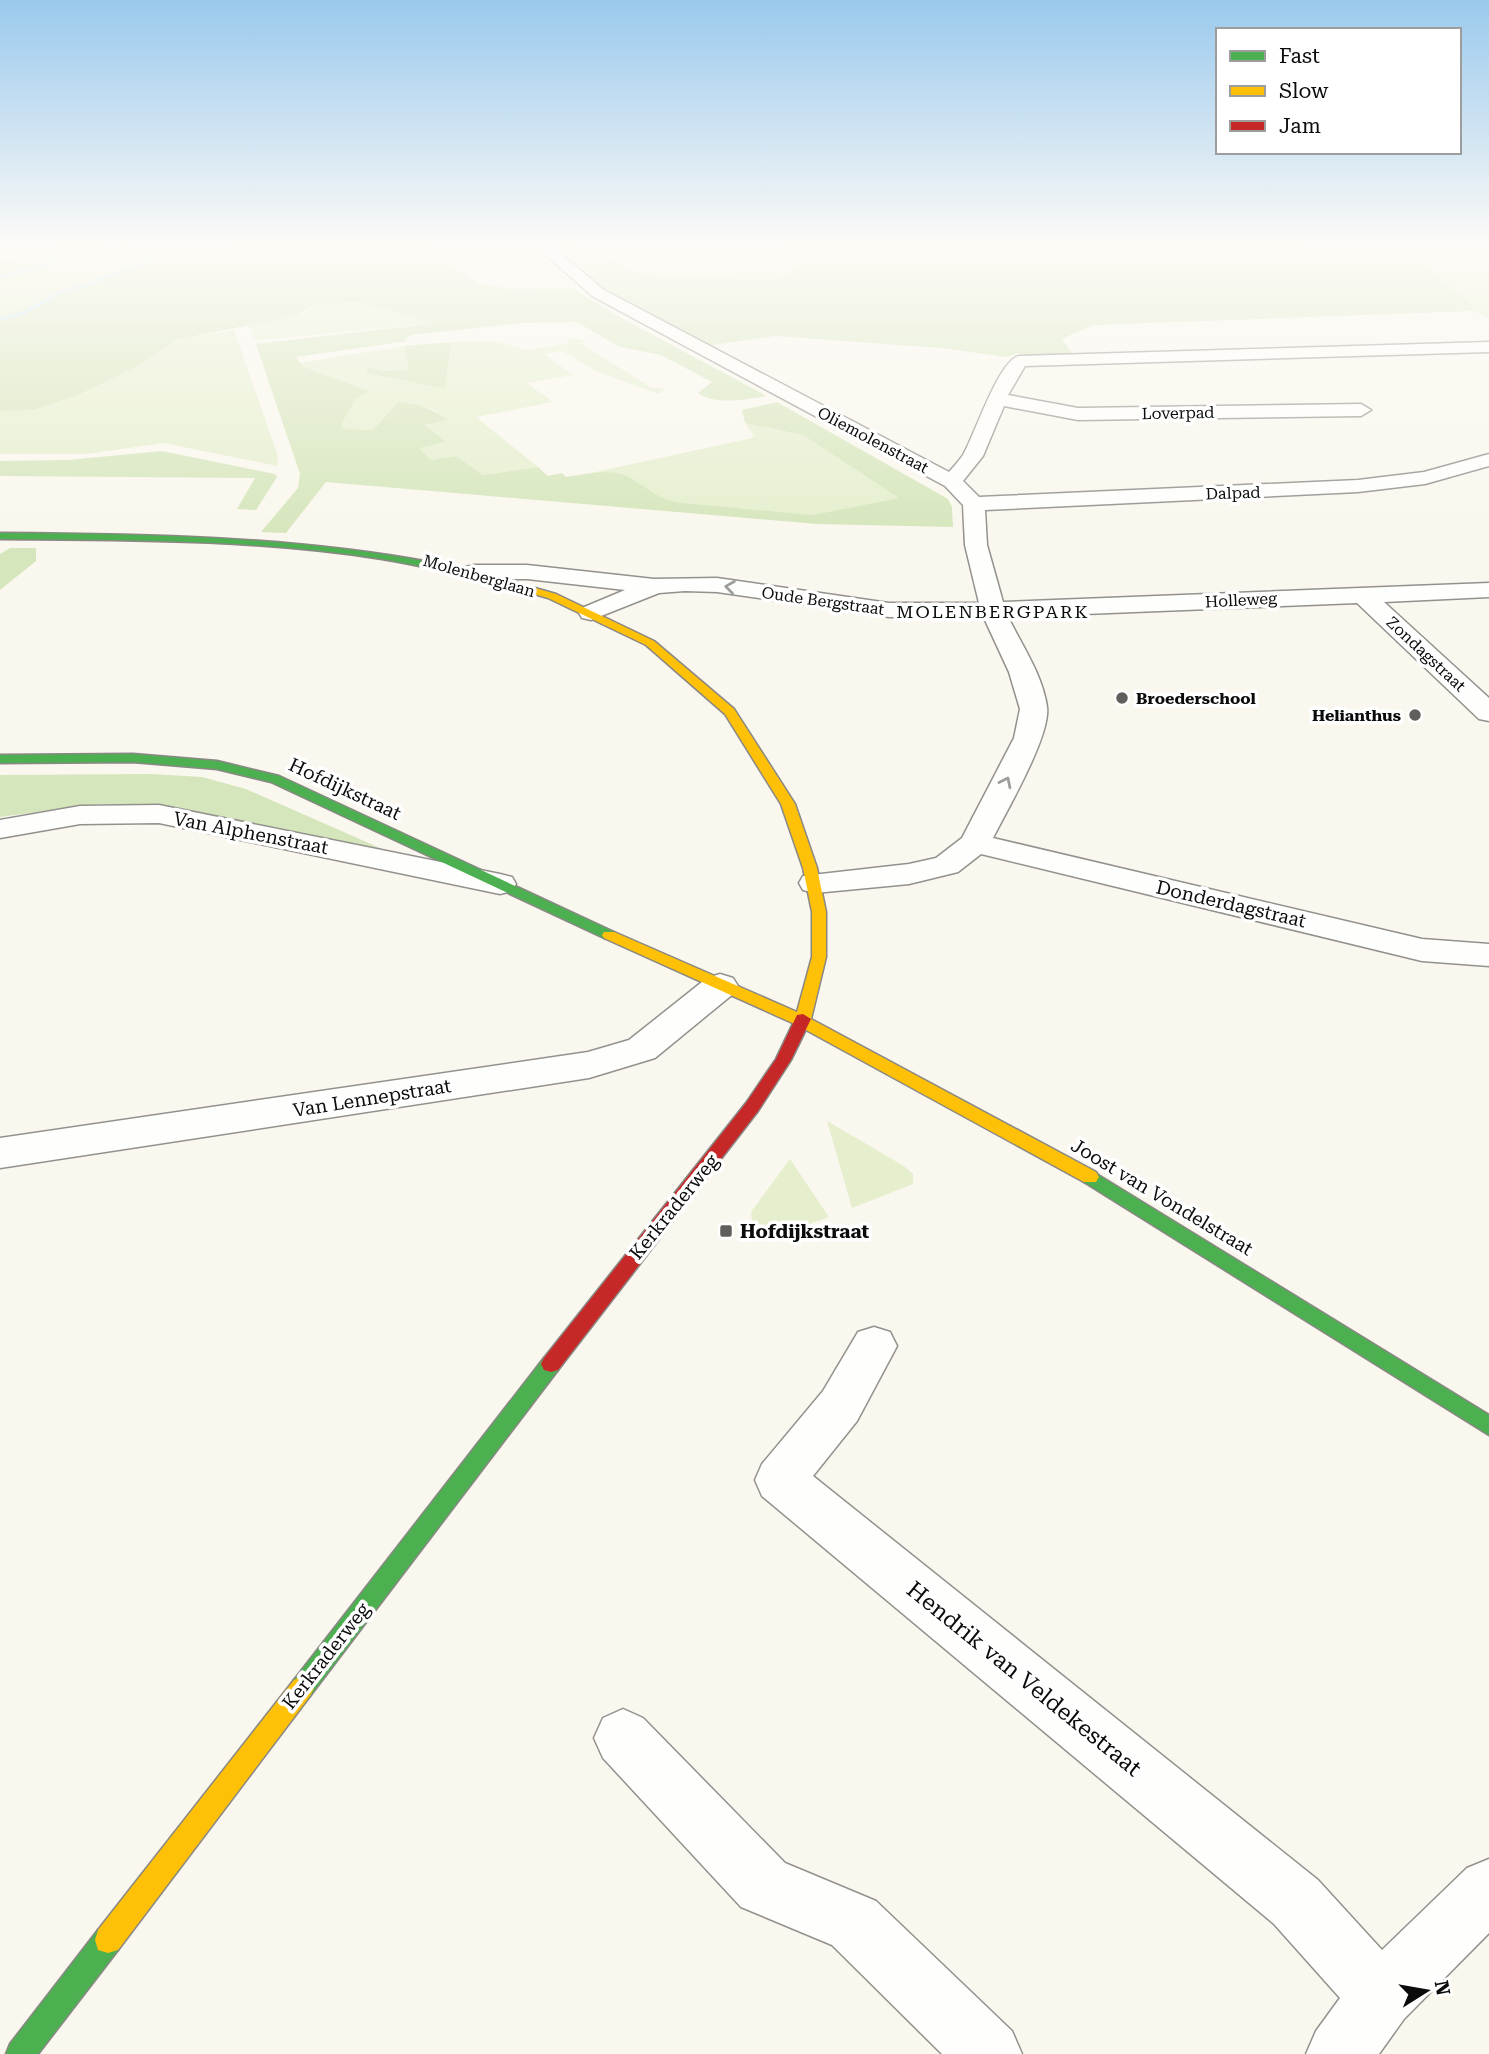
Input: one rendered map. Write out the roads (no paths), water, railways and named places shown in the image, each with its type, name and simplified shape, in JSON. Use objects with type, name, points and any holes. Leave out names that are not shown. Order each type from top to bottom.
[{"type":"street","name":"Oliemolenstraat","points":[[690,342],[952,482]]},
{"type":"street","points":[[815,883],[909,874],[947,865],[975,843],[1028,738],[1034,709],[1022,672],[993,611],[976,545],[974,504],[952,482],[973,456],[997,399],[1019,361],[1489,346]]},
{"type":"street","name":"Loverpad","points":[[997,399],[1078,414],[1361,410]]},
{"type":"street","name":"Dalpad","points":[[974,504],[1308,490],[1425,478],[1489,460]]},
{"type":"street","points":[[1451,472],[1489,485]]},
{"type":"street","name":"Molenberglaan","points":[[1,537],[231,540],[329,545],[406,556],[474,572],[526,587],[591,613],[665,655],[736,719],[766,761],[783,793],[804,843],[815,883]]},
{"type":"street","name":"Oude Bergstraat","points":[[474,572],[549,574],[655,586],[717,585],[889,610],[993,611]]},
{"type":"street","name":"Oude Bergstraat","points":[[591,613],[655,586]]},
{"type":"street","name":"Holleweg","points":[[993,611],[1489,590]]},
{"type":"street","name":"Zondagstraat","points":[[1363,594],[1489,713]]},
{"type":"street","name":"Hofdijkstraat","points":[[0,759],[145,759],[217,765],[275,779],[720,986],[803,1021]]},
{"type":"street","name":"Van Alphenstraat","points":[[0,829],[80,815],[159,814],[500,884]]},
{"type":"street","name":"Donderdagstraat","points":[[975,843],[1422,950],[1489,955]]},
{"type":"street","name":"Kerkraderweg","points":[[20,2054],[597,1303],[761,1098],[803,1021],[818,962],[820,912],[815,883]]},
{"type":"street","name":"Van Lennepstraat","points":[[0,1153],[589,1065],[642,1049],[720,986]]},
{"type":"street","name":"Joost van Vondelstraat","points":[[803,1021],[1112,1189],[1489,1426]]},
{"type":"street","name":"Hendrik van Veldekestraat","points":[[874,1346],[840,1406],[780,1480],[1296,1902],[1359,2035],[1489,1890]]},
{"type":"street","points":[[623,1738],[763,1885],[854,1923],[989,2054]]},
{"type":"place","name":"Broederschool","points":[[1122,698]]},
{"type":"place","name":"Helianthus","points":[[1415,715]]},
{"type":"place","name":"Hofdijkstraat","points":[[726,1231]]},
{"type":"district","name":"MOLENBERGPARK","points":[[993,611]]}]
